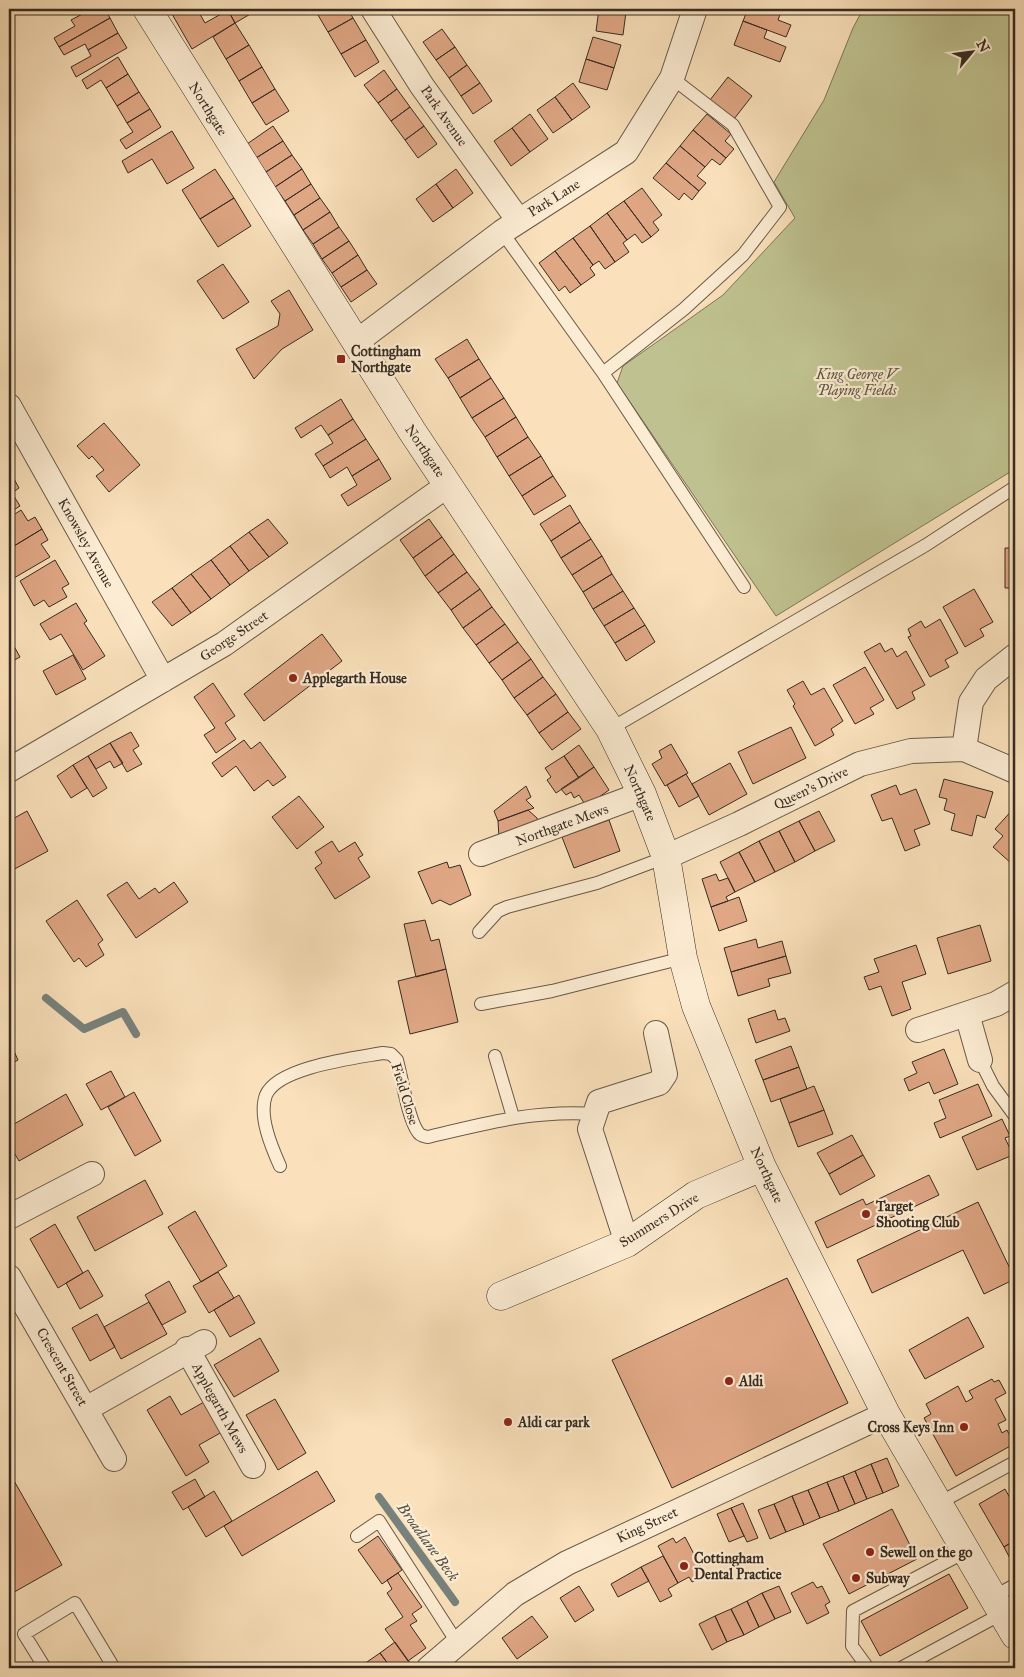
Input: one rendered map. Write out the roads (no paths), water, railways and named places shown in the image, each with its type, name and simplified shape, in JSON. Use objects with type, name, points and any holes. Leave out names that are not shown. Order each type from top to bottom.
[{"type":"street","name":"Northgate","points":[[147,9],[355,343],[610,729],[642,794],[666,857],[683,958],[696,1006],[762,1167],[886,1414],[967,1551],[1007,1608]]},
{"type":"street","name":"Park Avenue","points":[[373,9],[510,226]]},
{"type":"street","name":"Park Lane","points":[[355,343],[510,226],[626,152],[672,78],[695,9]]},
{"type":"street","name":"Knowsley Avenue","points":[[9,406],[163,680]]},
{"type":"street","name":"George Street","points":[[9,770],[224,644],[448,485]]},
{"type":"street","points":[[964,749],[971,702],[986,679],[1015,656]]},
{"type":"street","name":"Queen's Drive","points":[[666,857],[739,824],[860,764],[911,751],[964,749],[1015,771]]},
{"type":"street","name":"Northgate Mews","points":[[481,854],[642,794]]},
{"type":"street","points":[[918,1030],[996,1004],[1015,993]]},
{"type":"street","points":[[967,1014],[980,1060]]},
{"type":"street","points":[[627,1243],[590,1129],[599,1102],[660,1083],[665,1074],[656,1033]]},
{"type":"street","name":"Summers Drive","points":[[501,1296],[627,1243],[696,1195],[762,1167]]},
{"type":"street","points":[[9,1217],[92,1174]]},
{"type":"street","name":"Crescent Street","points":[[9,1277],[114,1459]]},
{"type":"street","name":"Applegarth Mews","points":[[86,1409],[196,1346],[253,1466]]},
{"type":"street","name":"King Street","points":[[429,1668],[516,1594],[566,1563],[886,1414]]},
{"type":"lane","points":[[602,373],[684,309],[743,255],[780,207],[732,125],[672,78]]},
{"type":"lane","points":[[510,226],[602,373],[744,587]]},
{"type":"lane","points":[[610,729],[918,550],[1015,487]]},
{"type":"lane","points":[[479,932],[498,911],[507,907],[597,883],[666,857]]},
{"type":"lane","points":[[481,1004],[552,991],[683,958]]},
{"type":"lane","name":"Field Close","points":[[280,1166],[273,1152],[265,1119],[264,1102],[267,1094],[277,1082],[286,1076],[336,1062],[383,1053],[391,1054],[397,1060],[410,1115],[417,1132],[422,1136],[428,1137],[513,1117],[562,1112],[595,1114]]},
{"type":"lane","points":[[495,1056],[513,1117]]},
{"type":"lane","points":[[980,1060],[993,1086],[1015,1116]]},
{"type":"lane","points":[[939,1503],[1015,1462]]},
{"type":"lane","points":[[357,1536],[379,1521],[458,1644]]},
{"type":"lane","points":[[868,1668],[852,1646],[852,1611],[967,1551]]},
{"type":"lane","points":[[45,1668],[24,1634],[75,1603],[114,1668]]},
{"type":"lane","points":[[901,1668],[1007,1608]]},
{"type":"waterway","name":"Broadlane Beck","points":[[46,998],[84,1029],[123,1012],[136,1034]]},
{"type":"waterway","name":"Broadlane Beck","points":[[379,1497],[455,1602]]},
{"type":"place","name":"Cottingham Northgate","points":[[341,359]]},
{"type":"place","name":"Applegarth House","points":[[293,678]]},
{"type":"place","name":"Target Shooting Club","points":[[866,1214]]},
{"type":"place","name":"Aldi","points":[[729,1381]]},
{"type":"place","name":"Aldi car park","points":[[508,1422]]},
{"type":"place","name":"Cross Keys Inn","points":[[964,1427]]},
{"type":"place","name":"Sewell on the go","points":[[870,1552]]},
{"type":"place","name":"Cottingham Dental Practice","points":[[684,1566]]},
{"type":"place","name":"Subway","points":[[856,1578]]},
{"type":"park label","name":"King George V Playing Fields","points":[[857,382]]}]
